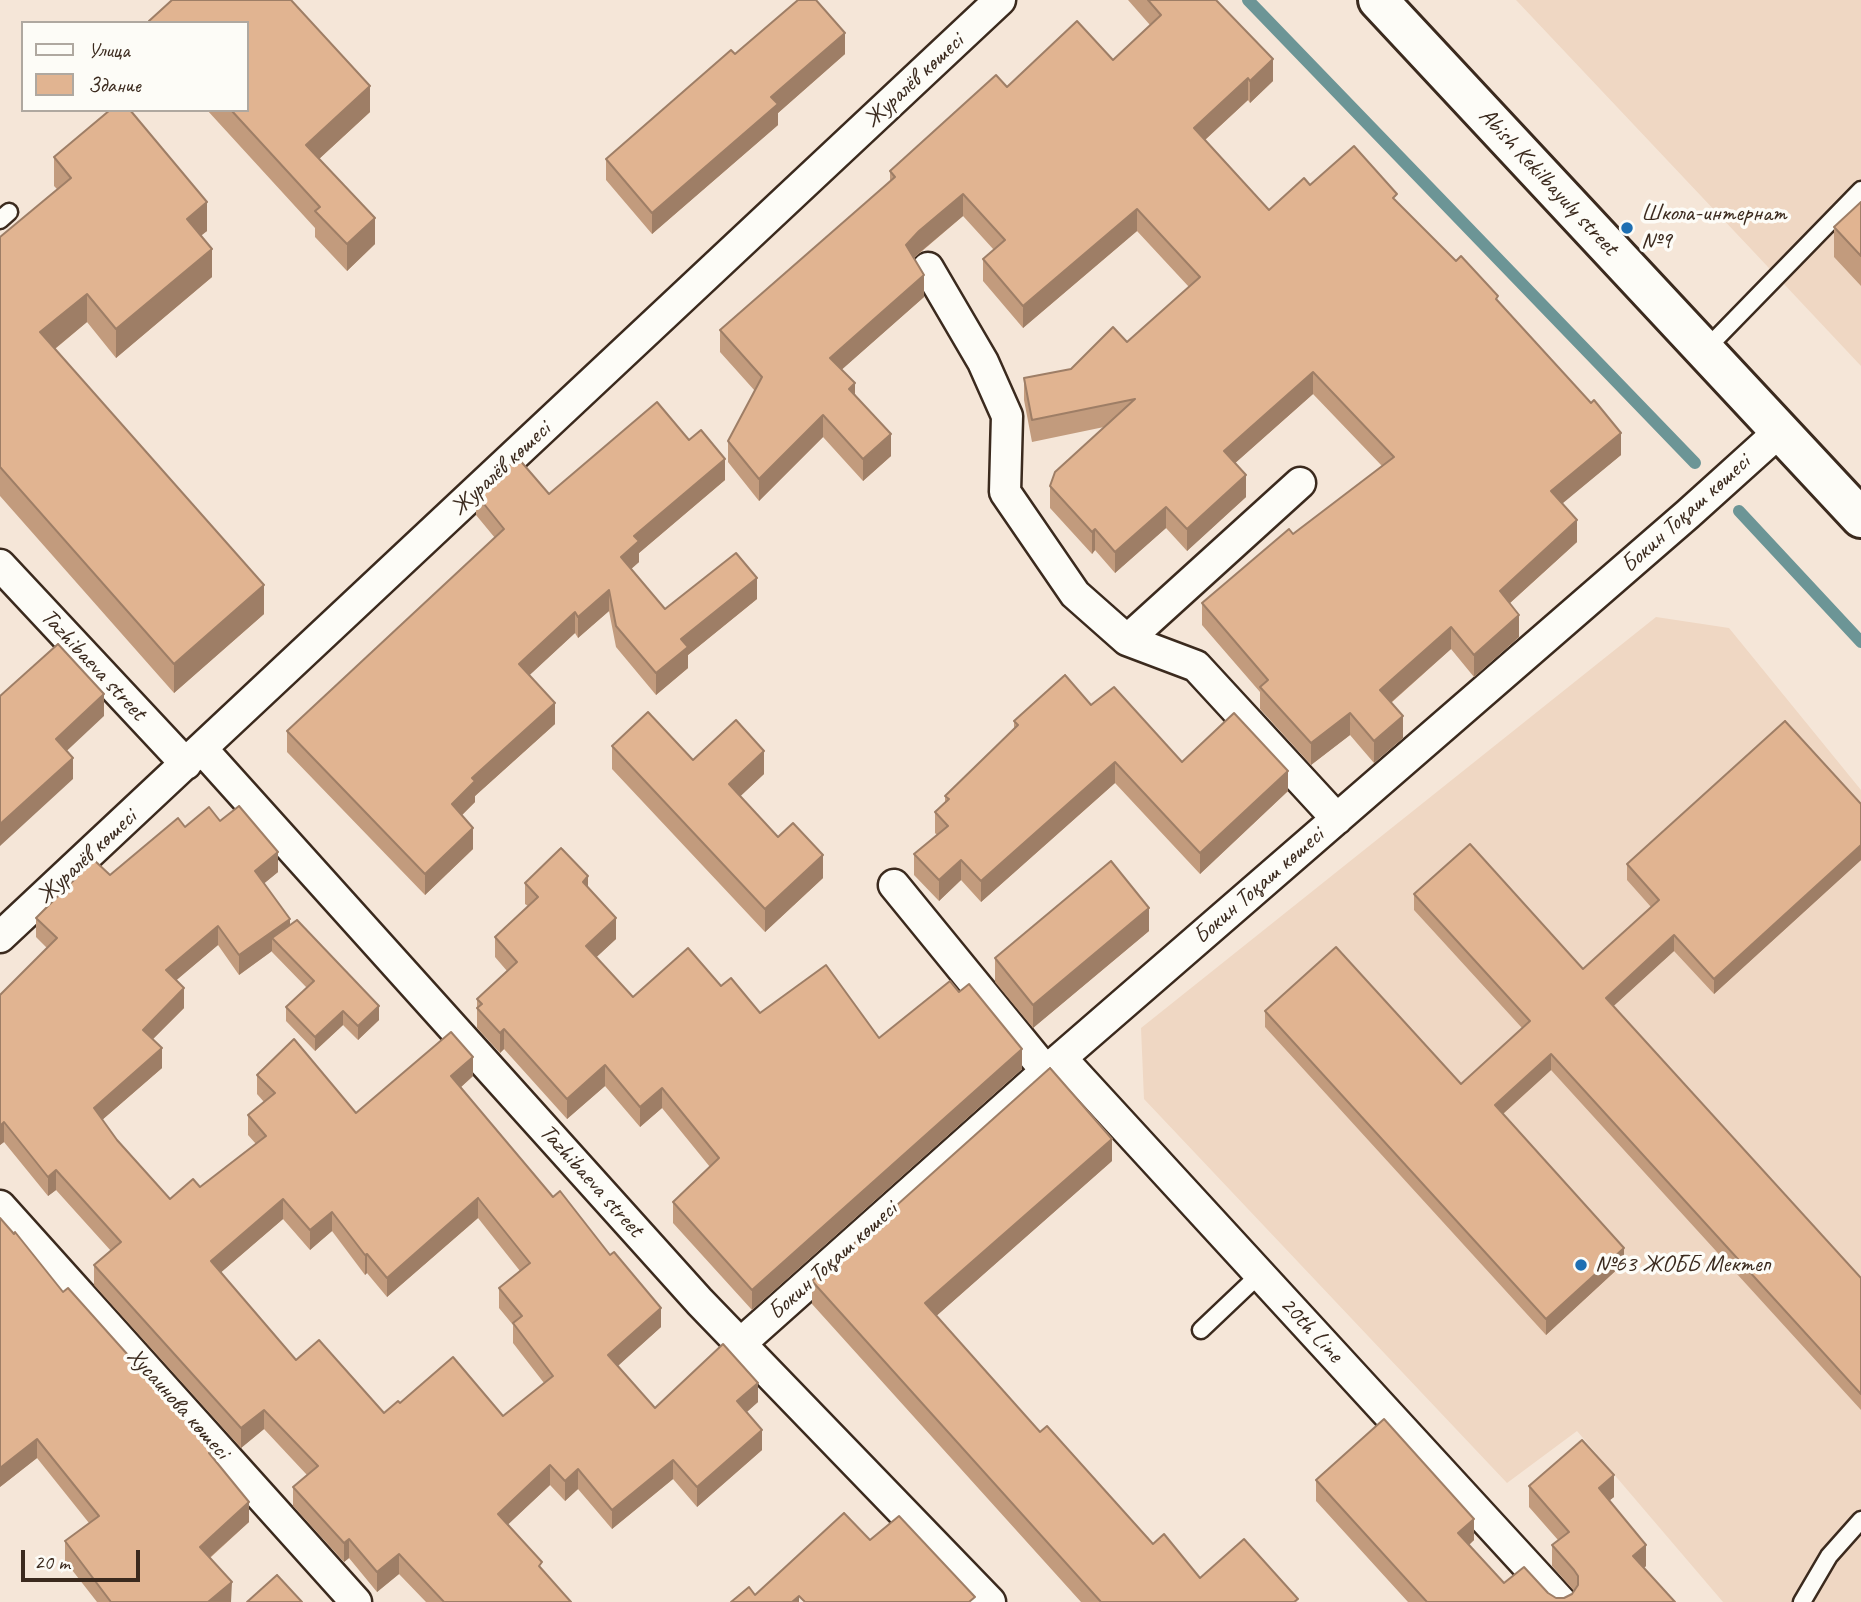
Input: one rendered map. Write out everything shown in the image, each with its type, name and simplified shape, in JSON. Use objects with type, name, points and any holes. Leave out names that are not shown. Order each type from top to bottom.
[{"type":"street","name":"Журалёв көшесі","points":[[0,937],[1000,0]]},
{"type":"street","name":"Abish Kekilbayuly street","points":[[1378,0],[1861,517]]},
{"type":"street","points":[[928,268],[983,362],[1007,416],[1006,492],[1075,594],[1127,640],[1196,666],[1337,819]]},
{"type":"street","name":"Бокин Тоқаш көшесі","points":[[740,1344],[1054,1064],[1688,514],[1780,430]]},
{"type":"street","points":[[1127,640],[1300,483]]},
{"type":"street","name":"Tazhibaeva street","points":[[0,565],[194,757],[740,1344],[990,1602]]},
{"type":"street","name":"20th Line","points":[[894,885],[1054,1064],[1260,1274],[1561,1602]]},
{"type":"street","name":"Хусаинова көшесі","points":[[0,1206],[356,1602]]},
{"type":"lane","points":[[1705,350],[1861,190]]},
{"type":"lane","points":[[1201,1330],[1260,1274]]},
{"type":"lane","points":[[1802,1602],[1829,1556],[1861,1520]]},
{"type":"shaded area","points":[[1516,0],[1861,0],[1861,366],[1752,250]]},
{"type":"shaded area","name":"№63 ЖОББ Мектеп","points":[[1656,617],[1729,628],[1861,790],[1861,1602],[1723,1602],[1577,1431],[1507,1483],[1144,1099],[1141,1028]]},
{"type":"building","points":[[172,0],[291,0],[370,86],[306,145],[375,218],[347,244],[315,211],[320,207],[233,112],[248,112],[248,21],[149,21]]},
{"type":"building","points":[[798,0],[816,0],[845,33],[771,97],[778,104],[652,213],[606,159],[731,50],[735,54]]},
{"type":"building","points":[[1148,0],[1216,0],[1273,59],[1250,81],[1248,78],[1194,128],[1269,210],[1304,178],[1310,185],[1354,146],[1397,194],[1393,198],[1456,261],[1461,256],[1498,296],[1496,299],[1591,403],[1594,400],[1621,433],[1551,491],[1577,520],[1500,591],[1519,615],[1474,655],[1451,627],[1380,690],[1403,716],[1374,741],[1350,713],[1311,743],[1260,687],[1268,680],[1202,603],[1289,529],[1293,534],[1394,457],[1313,372],[1224,451],[1246,475],[1187,529],[1166,507],[1115,552],[1095,529],[1092,532],[1050,486],[1055,472],[1135,399],[1032,420],[1024,378],[1071,369],[1113,327],[1127,342],[1200,277],[1137,209],[1023,306],[983,259],[1005,240],[963,194],[906,245],[924,275],[830,358],[855,383],[849,389],[891,434],[863,459],[823,415],[759,479],[728,441],[762,377],[720,330],[895,177],[890,171],[996,75],[1007,87],[1077,21],[1113,60],[1161,15]]},
{"type":"building","points":[[108,112],[132,112],[207,202],[187,219],[212,249],[116,329],[87,294],[40,332],[264,585],[174,664],[0,467],[0,237],[71,178],[54,157]]},
{"type":"building","points":[[1861,202],[1861,256],[1834,227]]},
{"type":"building","points":[[657,402],[689,440],[701,430],[725,459],[634,536],[639,541],[621,557],[665,609],[736,553],[757,578],[681,639],[688,647],[656,673],[616,626],[609,590],[578,617],[575,612],[519,664],[555,703],[472,778],[475,781],[452,804],[473,828],[425,874],[287,731],[504,529],[476,494],[518,458],[549,494]]},
{"type":"building","points":[[58,644],[104,694],[56,739],[73,758],[0,824],[0,696]]},
{"type":"building","points":[[1065,675],[1091,705],[1114,687],[1182,762],[1234,713],[1288,771],[1200,853],[1115,762],[981,881],[961,860],[939,880],[914,854],[948,826],[935,812],[949,799],[945,796],[1018,725],[1014,721]]},
{"type":"building","points":[[648,712],[693,760],[736,720],[764,751],[729,784],[778,837],[793,823],[823,855],[765,909],[612,746]]},
{"type":"building","points":[[1785,721],[1861,804],[1861,845],[1714,979],[1674,935],[1606,998],[1861,1278],[1861,1394],[1551,1054],[1495,1105],[1624,1248],[1546,1319],[1265,1011],[1336,947],[1461,1084],[1530,1021],[1414,894],[1470,844],[1583,969],[1659,900],[1627,864]]},
{"type":"building","points":[[239,806],[278,852],[255,871],[290,919],[239,955],[218,926],[166,970],[184,988],[143,1030],[162,1048],[94,1108],[117,1140],[170,1199],[193,1179],[200,1187],[266,1136],[248,1115],[275,1093],[257,1075],[294,1039],[356,1113],[451,1032],[473,1057],[451,1076],[553,1197],[560,1191],[610,1255],[614,1252],[661,1308],[608,1355],[655,1408],[723,1344],[758,1383],[737,1401],[762,1430],[697,1487],[673,1460],[612,1510],[578,1469],[565,1481],[550,1465],[498,1514],[542,1562],[539,1566],[571,1602],[444,1602],[399,1554],[377,1572],[349,1539],[344,1543],[293,1487],[318,1466],[264,1410],[241,1428],[94,1265],[121,1242],[56,1170],[48,1177],[4,1122],[0,1126],[0,995],[57,938],[36,918],[94,860],[110,875],[178,818],[185,827],[209,807],[220,821]],"holes":[[[478,1198],[530,1263],[499,1288],[522,1316],[513,1323],[553,1376],[503,1416],[453,1357],[400,1403],[398,1401],[384,1413],[319,1340],[296,1360],[211,1261],[283,1199],[310,1230],[332,1212],[365,1255],[367,1254],[387,1278]]]},
{"type":"building","points":[[561,848],[588,876],[583,882],[616,918],[586,946],[633,997],[688,948],[721,986],[731,978],[760,1013],[826,965],[879,1038],[950,981],[959,992],[969,984],[1022,1049],[752,1290],[673,1202],[719,1158],[662,1088],[640,1107],[605,1065],[567,1099],[504,1029],[500,1033],[477,1008],[482,1004],[477,999],[517,962],[495,937],[538,897],[525,883]]},
{"type":"building","points":[[1111,861],[1149,908],[1033,1005],[995,958]]},
{"type":"building","points":[[297,920],[379,1006],[358,1026],[343,1011],[315,1037],[286,1007],[314,981],[272,938]]},
{"type":"building","points":[[1050,1068],[1112,1139],[925,1303],[1040,1432],[1047,1426],[1153,1544],[1164,1534],[1200,1578],[1244,1539],[1298,1599],[1294,1602],[1101,1602],[812,1281]]},
{"type":"building","points":[[0,1218],[14,1234],[15,1232],[63,1292],[68,1288],[213,1450],[209,1453],[249,1502],[200,1547],[232,1582],[208,1602],[111,1602],[65,1541],[99,1516],[37,1439],[0,1468]]},
{"type":"building","points":[[1384,1419],[1474,1519],[1458,1533],[1504,1583],[1524,1567],[1556,1598],[1572,1594],[1578,1585],[1578,1576],[1552,1545],[1569,1532],[1529,1486],[1582,1440],[1614,1475],[1599,1488],[1646,1545],[1633,1556],[1675,1602],[1427,1602],[1316,1480]]},
{"type":"building","points":[[844,1513],[870,1540],[899,1516],[975,1597],[969,1602],[805,1602],[799,1596],[792,1602],[731,1602],[749,1587],[755,1595]]},
{"type":"building","points":[[277,1575],[302,1602],[247,1602]]},
{"type":"waterway","points":[[1248,0],[1695,463]]},
{"type":"waterway","points":[[1739,511],[1861,642]]},
{"type":"place","name":"Школа-интернат №9","points":[[1627,228]]},
{"type":"place","name":"№63 ЖОББ Мектеп","points":[[1581,1265]]}]
